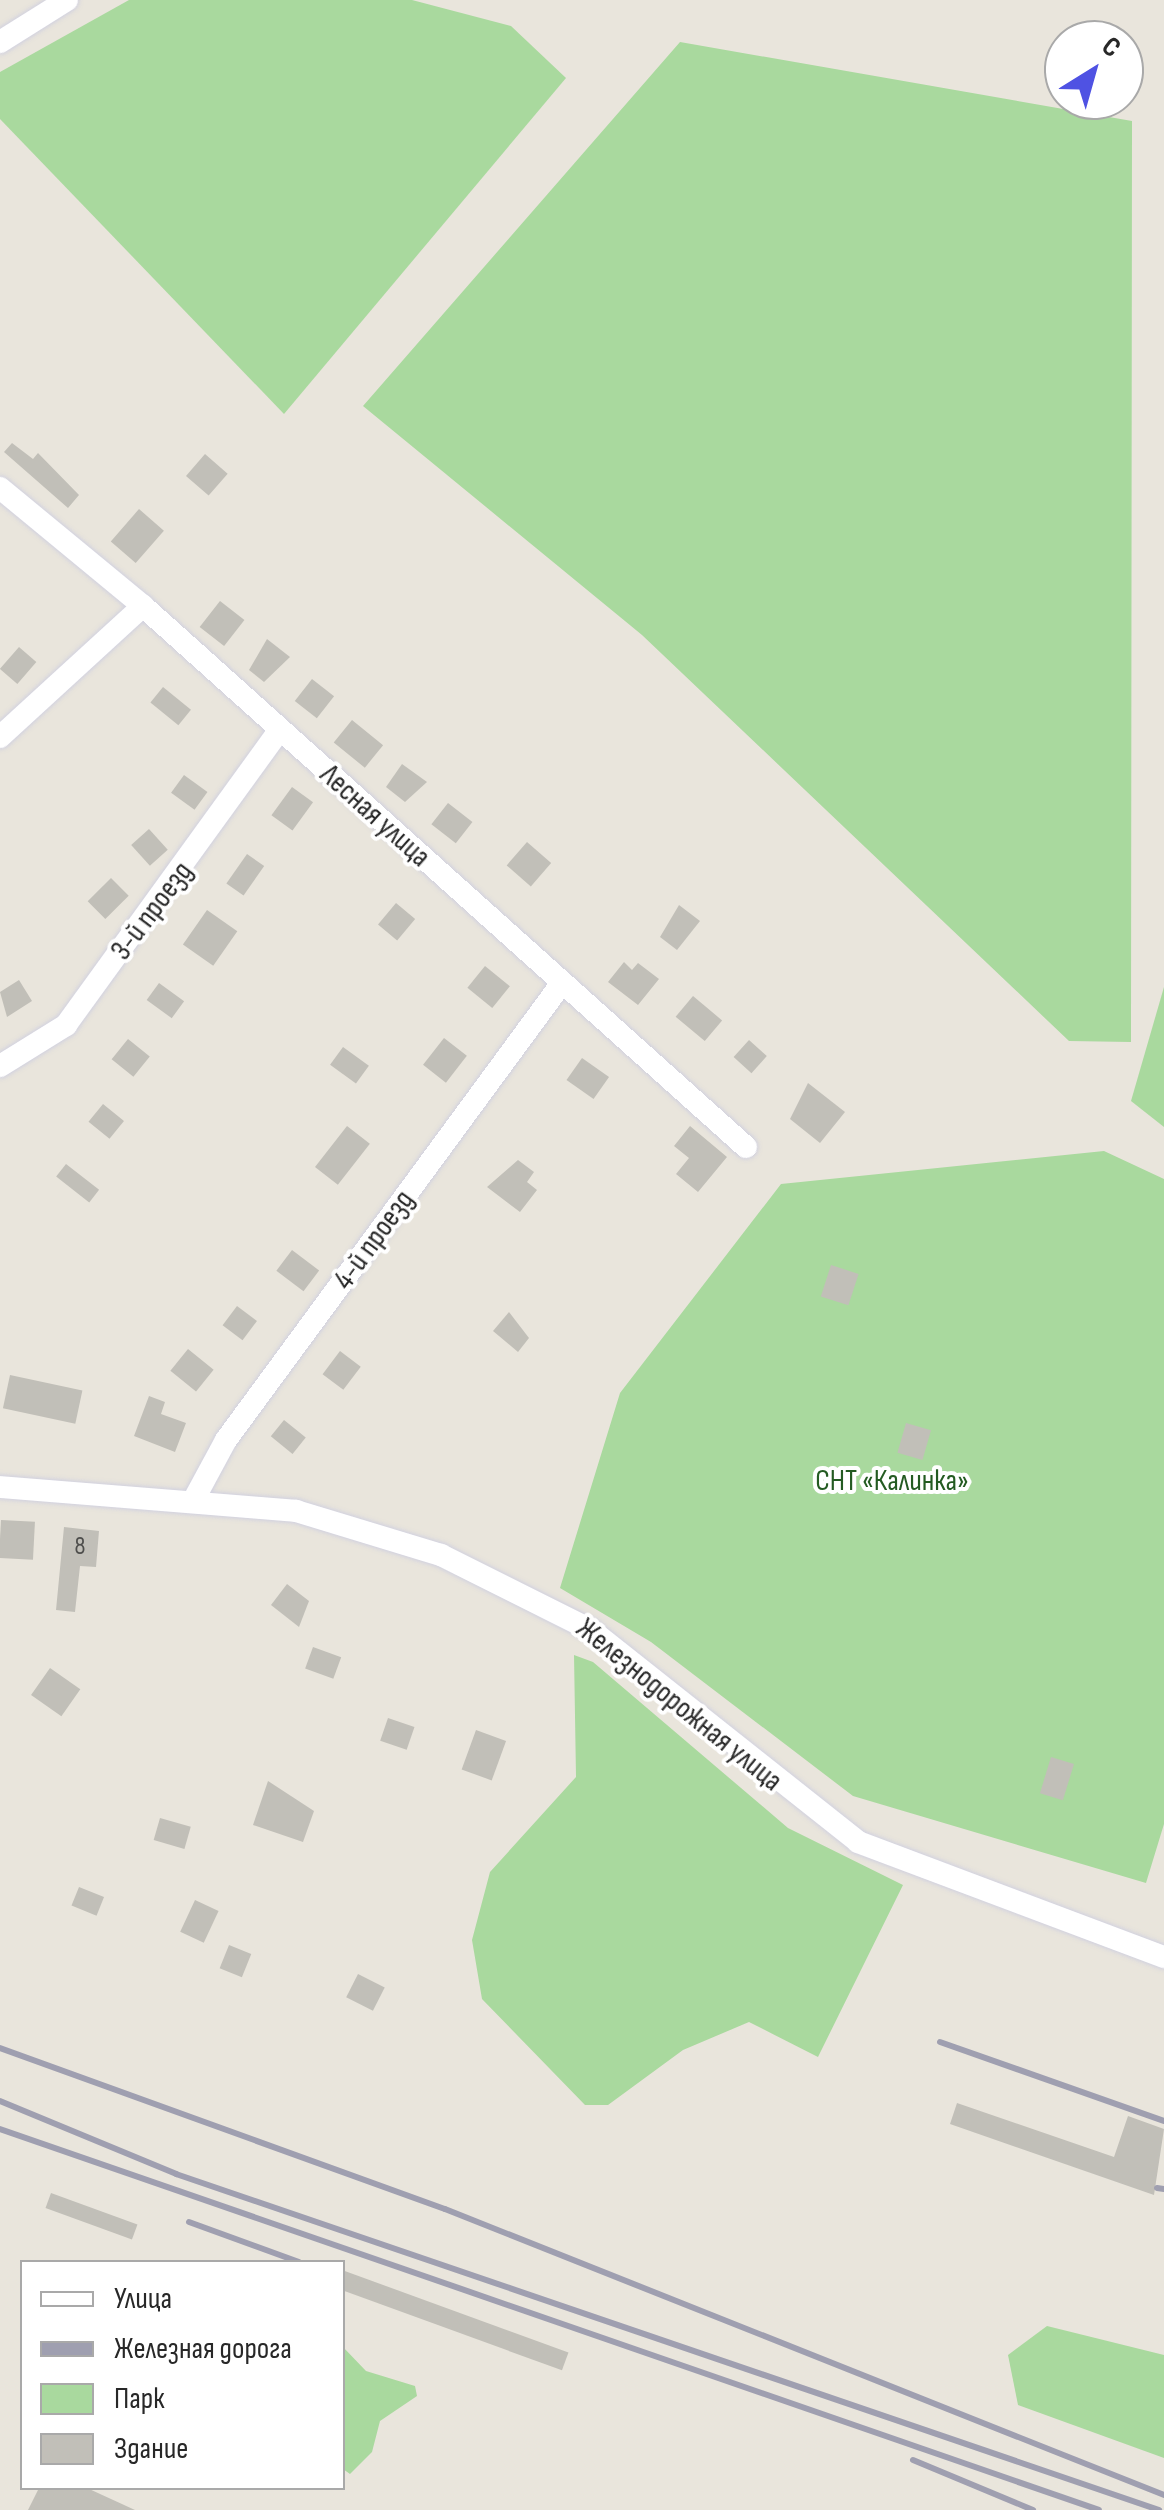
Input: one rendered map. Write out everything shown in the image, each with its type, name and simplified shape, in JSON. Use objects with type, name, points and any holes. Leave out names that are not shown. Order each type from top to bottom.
[{"type":"street","points":[[0,42],[67,0]]},
{"type":"street","name":"Лесная улица","points":[[0,488],[143,606],[746,1147]]},
{"type":"street","points":[[0,737],[143,606]]},
{"type":"street","name":"3-й проезд","points":[[0,1066],[66,1025],[279,731]]},
{"type":"street","name":"4-й проезд","points":[[194,1502],[226,1440],[562,984]]},
{"type":"street","name":"Железнодорожная улица","points":[[0,1487],[194,1502],[340,1520],[515,1586],[634,1662],[858,1842],[1164,1958]]},
{"type":"green space","points":[[129,0],[412,0],[511,26],[566,78],[284,414],[0,119],[0,72]]},
{"type":"green space","points":[[680,42],[1044,106],[1044,120],[1132,121],[1131,1042],[1069,1041],[642,635],[363,406]]},
{"type":"green space","points":[[1164,987],[1164,1127],[1131,1101]]},
{"type":"green space","name":"СНТ «Калинка»","points":[[1104,1151],[1164,1179],[1164,1824],[1146,1883],[853,1796],[651,1642],[560,1588],[620,1393],[781,1184]]},
{"type":"green space","points":[[574,1655],[593,1662],[788,1828],[903,1885],[818,2057],[749,2022],[683,2050],[608,2105],[585,2105],[482,1999],[472,1940],[490,1872],[576,1777]]},
{"type":"green space","points":[[1047,2326],[1164,2355],[1164,2458],[1018,2405],[1008,2355]]},
{"type":"green space","points":[[345,2349],[366,2371],[415,2386],[417,2396],[380,2421],[372,2452],[350,2474],[345,2470]]},
{"type":"building","points":[[12,443],[33,459],[38,453],[79,495],[68,508],[4,452]]},
{"type":"building","points":[[205,454],[228,474],[209,496],[186,476]]},
{"type":"building","points":[[139,509],[164,531],[136,563],[111,541]]},
{"type":"building","points":[[220,601],[244,620],[224,646],[200,627]]},
{"type":"building","points":[[267,639],[290,657],[264,682],[249,670]]},
{"type":"building","points":[[19,647],[36,662],[17,684],[0,669]]},
{"type":"building","points":[[312,679],[334,696],[317,718],[295,701]]},
{"type":"building","points":[[163,687],[191,710],[178,725],[150,703]]},
{"type":"building","points":[[352,720],[383,745],[365,768],[334,743]]},
{"type":"building","points":[[402,764],[427,782],[405,802],[386,787]]},
{"type":"building","points":[[184,775],[207,792],[195,810],[171,793]]},
{"type":"building","points":[[292,787],[313,802],[292,831],[271,815]]},
{"type":"building","points":[[448,803],[472,822],[456,843],[431,824]]},
{"type":"building","points":[[149,829],[168,850],[150,866],[131,845]]},
{"type":"building","points":[[527,842],[551,863],[531,886],[507,865]]},
{"type":"building","points":[[247,854],[264,866],[244,896],[226,883]]},
{"type":"building","points":[[111,878],[129,896],[105,919],[88,901]]},
{"type":"building","points":[[396,903],[415,919],[397,941],[378,924]]},
{"type":"building","points":[[679,905],[700,921],[677,950],[660,937]]},
{"type":"building","points":[[207,910],[237,931],[213,966],[183,944]]},
{"type":"building","points":[[624,962],[632,970],[638,963],[659,979],[638,1005],[608,982]]},
{"type":"building","points":[[485,966],[510,986],[492,1008],[467,988]]},
{"type":"building","points":[[19,980],[32,1001],[7,1017],[0,992]]},
{"type":"building","points":[[159,983],[184,1001],[172,1018],[147,1000]]},
{"type":"building","points":[[693,996],[722,1020],[705,1041],[676,1017]]},
{"type":"building","points":[[444,1038],[467,1056],[446,1083],[423,1065]]},
{"type":"building","points":[[128,1039],[150,1057],[133,1077],[112,1059]]},
{"type":"building","points":[[749,1040],[767,1056],[751,1073],[734,1057]]},
{"type":"building","points":[[343,1047],[369,1066],[356,1084],[330,1065]]},
{"type":"building","points":[[582,1058],[609,1077],[594,1099],[567,1080]]},
{"type":"building","points":[[808,1083],[845,1112],[820,1143],[790,1119]]},
{"type":"building","points":[[103,1104],[124,1121],[110,1139],[89,1122]]},
{"type":"building","points":[[347,1126],[370,1144],[338,1185],[315,1167]]},
{"type":"building","points":[[690,1126],[727,1157],[698,1192],[676,1174],[689,1158],[674,1146]]},
{"type":"building","points":[[518,1160],[534,1172],[527,1182],[537,1190],[520,1212],[487,1187]]},
{"type":"building","points":[[66,1164],[99,1190],[89,1202],[56,1177]]},
{"type":"building","points":[[292,1250],[319,1270],[304,1291],[276,1271]]},
{"type":"building","points":[[831,1265],[859,1274],[848,1305],[821,1296]]},
{"type":"building","points":[[237,1306],[257,1321],[243,1340],[223,1325]]},
{"type":"building","points":[[509,1312],[529,1338],[518,1352],[493,1331]]},
{"type":"building","points":[[188,1349],[214,1370],[196,1392],[170,1371]]},
{"type":"building","points":[[340,1351],[361,1367],[343,1390],[323,1374]]},
{"type":"building","points":[[10,1375],[82,1390],[75,1424],[3,1408]]},
{"type":"building","points":[[149,1396],[165,1402],[161,1414],[186,1423],[175,1452],[134,1436]]},
{"type":"building","points":[[284,1420],[306,1438],[293,1454],[271,1436]]},
{"type":"building","points":[[906,1423],[931,1430],[922,1460],[897,1453]]},
{"type":"building","points":[[1,1520],[35,1522],[33,1560],[0,1558]]},
{"type":"building","points":[[64,1527],[99,1531],[96,1567],[80,1566],[75,1612],[56,1610]]},
{"type":"building","points":[[287,1584],[309,1601],[299,1627],[271,1605]]},
{"type":"building","points":[[313,1647],[341,1657],[333,1679],[305,1669]]},
{"type":"building","points":[[50,1668],[80,1689],[61,1716],[31,1695]]},
{"type":"building","points":[[388,1718],[414,1727],[407,1750],[380,1741]]},
{"type":"building","points":[[476,1730],[506,1741],[492,1780],[462,1769]]},
{"type":"building","points":[[1051,1757],[1074,1764],[1063,1800],[1040,1793]]},
{"type":"building","points":[[268,1781],[314,1811],[303,1842],[253,1825]]},
{"type":"building","points":[[160,1818],[191,1827],[184,1849],[154,1840]]},
{"type":"building","points":[[79,1887],[104,1897],[97,1916],[72,1906]]},
{"type":"building","points":[[195,1900],[219,1911],[204,1943],[180,1932]]},
{"type":"building","points":[[229,1945],[251,1954],[242,1977],[220,1968]]},
{"type":"building","points":[[358,1974],[385,1988],[373,2011],[346,1997]]},
{"type":"building","points":[[957,2103],[1114,2157],[1128,2116],[1164,2129],[1154,2195],[950,2124]]},
{"type":"building","points":[[51,2193],[137,2224],[132,2240],[46,2208]]},
{"type":"building","points":[[345,2271],[568,2352],[562,2370],[345,2291]]},
{"type":"building","points":[[38,2490],[91,2490],[135,2510],[28,2510]]},
{"type":"railway","points":[[940,2042],[1164,2121]]},
{"type":"railway","points":[[0,2048],[445,2209],[1164,2495]]},
{"type":"railway","points":[[0,2101],[176,2174],[1159,2510]]},
{"type":"railway","points":[[0,2129],[1099,2510]]},
{"type":"railway","points":[[1157,2188],[1164,2189]]},
{"type":"railway","points":[[189,2222],[294,2260]]},
{"type":"railway","points":[[913,2460],[1033,2510]]}]
